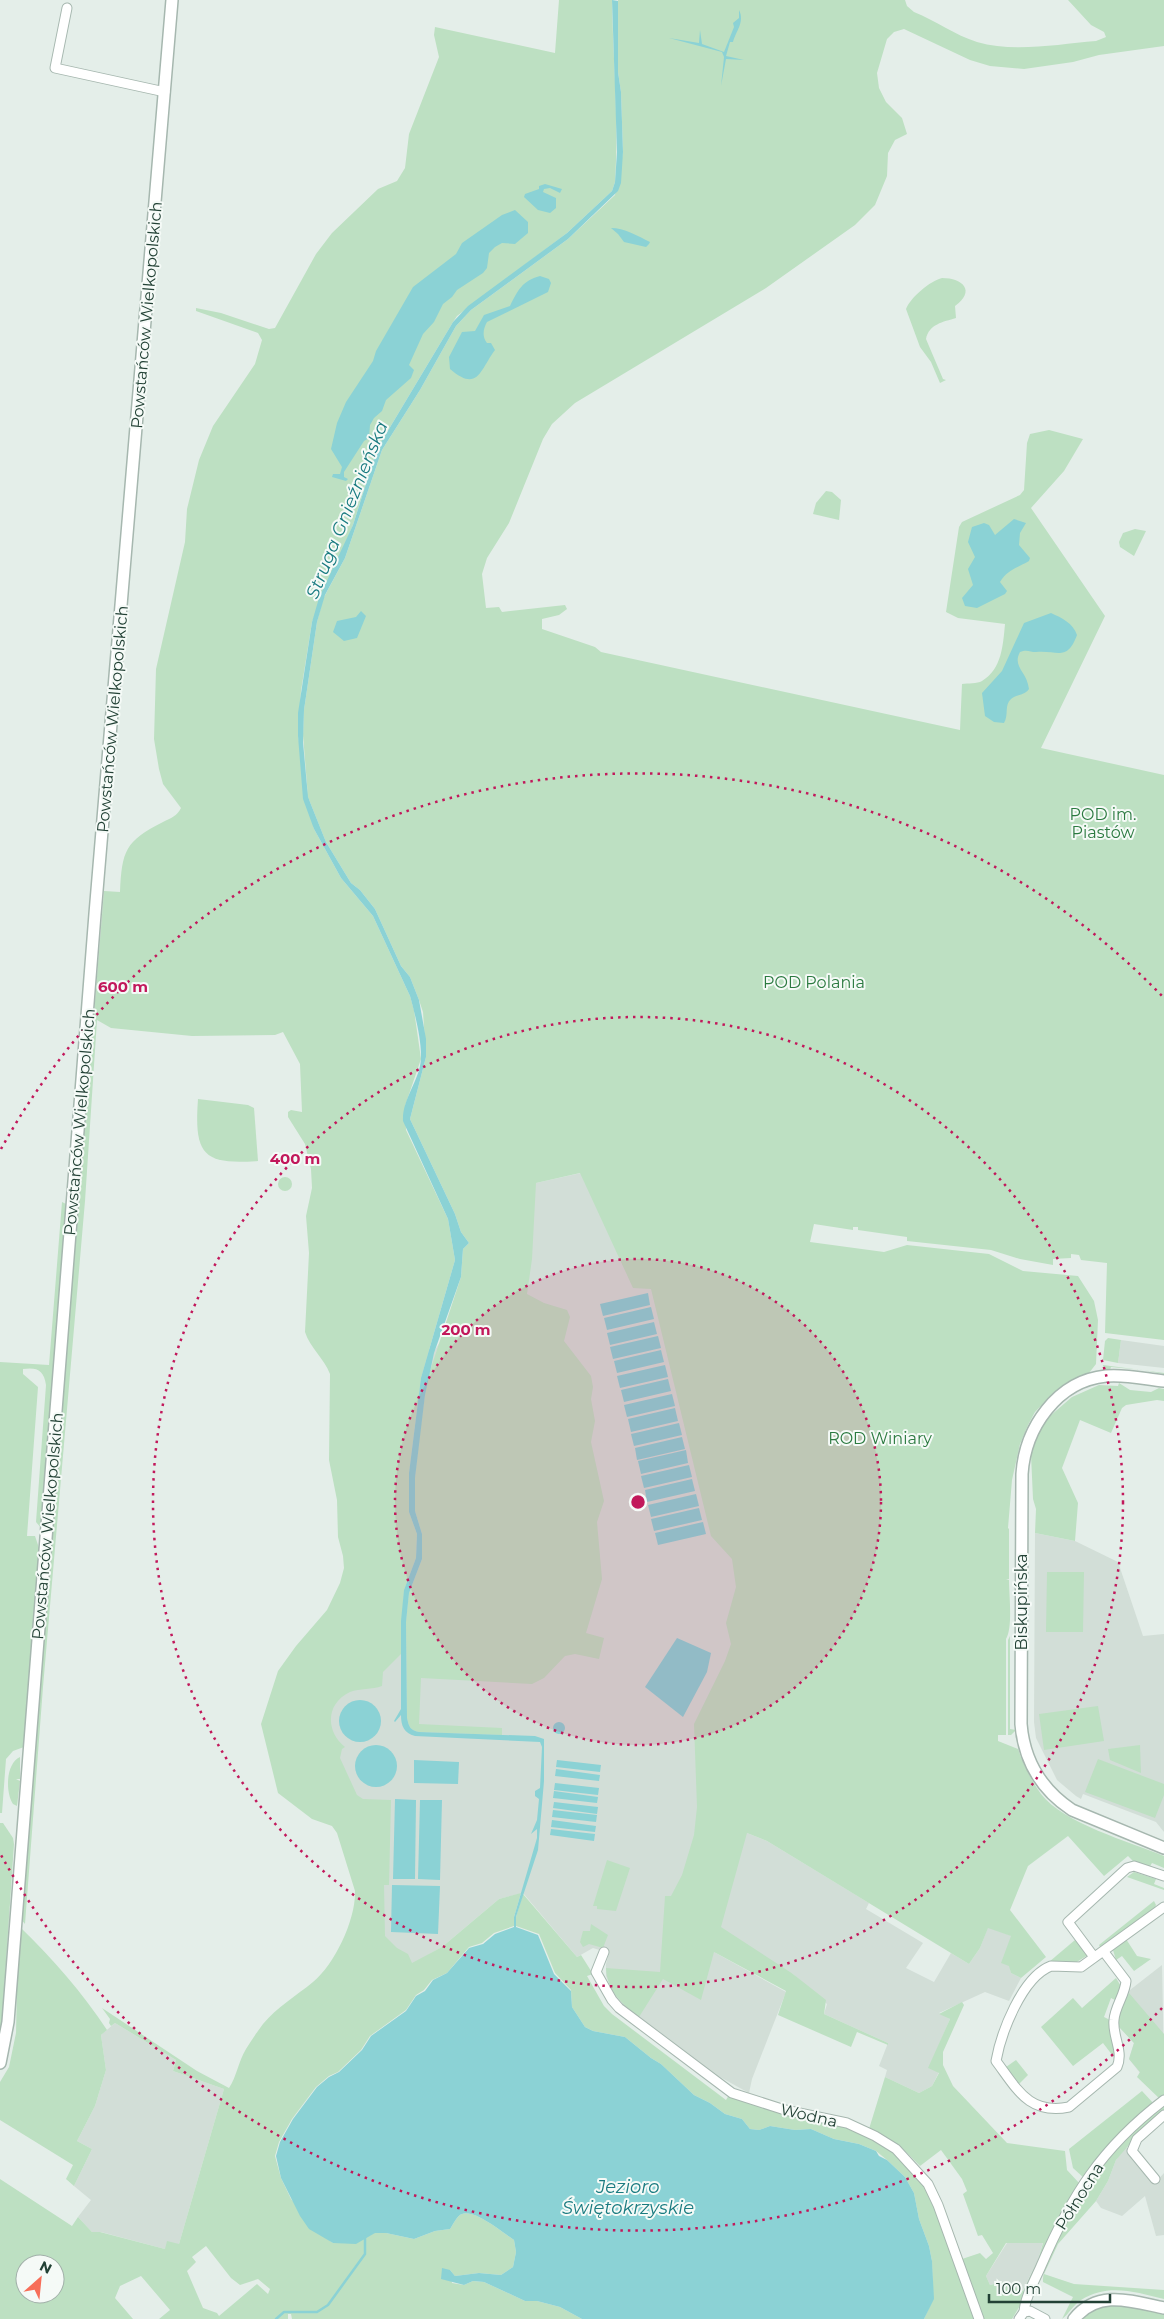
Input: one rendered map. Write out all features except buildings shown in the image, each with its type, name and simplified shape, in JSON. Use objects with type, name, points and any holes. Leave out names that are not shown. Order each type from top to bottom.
[{"type":"street","name":"Powstańców Wielkopolskich","points":[[0,2063],[8,2022],[93,942],[172,0]]},
{"type":"street","points":[[67,8],[55,68],[165,92]]},
{"type":"street","name":"Biskupińska","points":[[1164,1381],[1112,1376],[1085,1382],[1051,1405],[1038,1420],[1029,1439],[1023,1466],[1022,1482],[1020,1724],[1022,1738],[1031,1766],[1040,1780],[1061,1802],[1072,1810],[1164,1848]]},
{"type":"street","points":[[1094,1957],[1068,1922],[1127,1868],[1134,1866],[1164,1876]]},
{"type":"street","points":[[1104,1952],[1126,1981],[1125,1991],[1114,2017],[1120,2058],[1117,2068],[1069,2107],[1060,2109],[1030,2104],[996,2061],[999,2044],[1030,1981],[1046,1968],[1081,1967],[1104,1952],[1164,1906]]},
{"type":"street","name":"Wodna","points":[[604,1952],[596,1972],[612,2000],[732,2093],[785,2110],[847,2123],[886,2142],[907,2160],[928,2184],[938,2204],[979,2319]]},
{"type":"street","name":"Północna","points":[[1022,2316],[1056,2231],[1085,2182],[1116,2141],[1164,2100]]},
{"type":"street","points":[[1155,2179],[1132,2151],[1137,2139],[1164,2115]]},
{"type":"street","points":[[1074,2319],[1094,2302],[1113,2298],[1164,2308]]},
{"type":"street","points":[[1022,2316],[1030,2311],[1045,2319]]},
{"type":"shaded area","points":[[581,1173],[612,1240],[700,1247],[730,1403],[747,1833],[767,1841],[869,1903],[866,1909],[923,1943],[906,1968],[934,1982],[951,1953],[969,1964],[980,1948],[988,1927],[1012,1936],[1011,1973],[1021,1978],[1009,2001],[985,1992],[939,2013],[950,2019],[929,2068],[939,2072],[932,2086],[919,2093],[885,2077],[887,2070],[879,2066],[888,2043],[824,2014],[827,2004],[793,1974],[714,1952],[786,1992],[752,2079],[749,2093],[720,2077],[617,2000],[606,1976],[606,1964],[609,1953],[593,1948],[577,1957],[523,1893],[499,1899],[442,1947],[412,1964],[381,1956],[337,1824],[283,1687],[354,1631],[422,1348],[435,1350],[536,1183]]},
{"type":"shaded area","points":[[1121,1340],[1164,1346],[1164,1368],[1118,1363]]},
{"type":"shaded area","points":[[1035,1533],[1075,1541],[1118,1562],[1143,1636],[1164,1634],[1164,1832],[1156,1822],[1083,1794],[1081,1799],[1076,1796],[1057,1780],[1036,1738],[1034,1722]]},
{"type":"shaded area","points":[[1162,1965],[1164,2065],[1144,2078],[1129,2059],[1134,2043],[1126,2034],[1119,2014],[1130,1990]]},
{"type":"shaded area","points":[[115,2023],[176,2060],[173,2071],[224,2089],[179,2244],[165,2249],[101,2232],[92,2232],[78,2217],[91,2200],[74,2186],[92,2149],[77,2141],[95,2106],[106,2070],[101,2035]]},
{"type":"shaded area","points":[[1126,2147],[1155,2183],[1164,2173],[1164,2235],[1156,2236],[1145,2196],[1122,2216],[1101,2208],[1096,2201],[1108,2181],[1116,2160]]},
{"type":"shaded area","points":[[1043,2242],[1038,2260],[1022,2292],[1003,2282],[990,2285],[986,2276],[1007,2243]]},
{"type":"green space","points":[[559,0],[612,0],[616,136],[615,182],[612,191],[567,233],[457,316],[377,449],[353,525],[312,622],[301,691],[298,736],[314,829],[341,878],[373,916],[410,996],[414,1010],[421,1059],[405,1106],[406,1130],[448,1219],[455,1260],[421,1378],[409,1473],[409,1512],[417,1534],[416,1558],[404,1590],[401,1654],[383,1672],[382,1686],[350,1692],[336,1703],[331,1718],[331,1725],[338,1740],[345,1747],[342,1749],[340,1758],[357,1795],[363,1799],[391,1800],[389,1885],[384,1885],[385,1936],[397,1948],[408,1954],[412,1963],[442,1947],[499,1899],[521,1893],[514,1917],[514,1926],[494,1933],[482,1943],[469,1947],[447,1973],[432,1980],[424,1990],[416,1995],[406,2010],[370,2036],[361,2050],[338,2072],[329,2076],[316,2087],[292,2119],[279,2142],[275,2156],[281,2178],[291,2199],[322,2235],[333,2243],[356,2243],[374,2233],[386,2233],[414,2239],[435,2231],[450,2229],[460,2215],[468,2213],[489,2222],[514,2240],[516,2252],[513,2267],[501,2275],[479,2273],[455,2276],[450,2270],[452,2283],[464,2285],[473,2281],[484,2282],[525,2301],[537,2301],[560,2307],[582,2319],[292,2319],[291,2314],[288,2314],[288,2319],[159,2319],[170,2310],[141,2276],[120,2286],[115,2298],[133,2319],[0,2319],[0,2179],[72,2226],[78,2217],[92,2232],[100,2232],[165,2249],[167,2241],[179,2244],[224,2089],[173,2071],[176,2060],[115,2023],[111,2026],[109,2023],[110,2019],[102,2008],[197,2071],[229,2088],[243,2054],[263,2024],[280,2007],[313,1982],[329,1964],[343,1940],[352,1914],[355,1891],[337,1833],[332,1826],[312,1819],[278,1793],[261,1724],[278,1671],[296,1646],[327,1610],[340,1583],[344,1568],[338,1537],[337,1500],[329,1460],[330,1374],[305,1332],[309,1253],[306,1216],[312,1188],[311,1169],[305,1144],[288,1117],[288,1112],[291,1110],[302,1112],[300,1064],[283,1032],[275,1035],[192,1036],[111,1028],[97,1020],[85,1201],[43,1687],[25,1924],[20,1918],[104,891],[120,892],[124,857],[133,842],[150,829],[174,816],[181,808],[163,784],[159,769],[154,739],[156,669],[185,542],[187,509],[199,460],[213,426],[255,364],[262,340],[258,333],[196,311],[196,308],[221,313],[269,329],[275,328],[316,254],[332,233],[378,189],[397,181],[405,168],[409,134],[439,57],[434,35],[435,27],[555,53]],"holes":[[[206,2246],[231,2278],[240,2285],[258,2279],[270,2289],[268,2294],[257,2284],[219,2316],[217,2313],[203,2308],[187,2271],[196,2262],[192,2257]]]},
{"type":"green space","points":[[618,0],[905,0],[907,6],[914,12],[969,39],[991,45],[1021,47],[1096,41],[1106,37],[1104,32],[1091,25],[1068,0],[1164,0],[1164,46],[1099,55],[1073,62],[1024,69],[990,66],[970,60],[904,29],[894,32],[887,39],[877,73],[879,88],[886,102],[902,118],[907,134],[895,140],[888,153],[887,176],[875,205],[855,225],[766,288],[575,403],[552,424],[543,439],[509,523],[487,558],[482,574],[486,608],[499,607],[502,612],[565,605],[567,609],[559,615],[542,619],[542,629],[595,647],[601,652],[960,730],[962,684],[980,682],[994,670],[1000,656],[1005,624],[958,618],[946,612],[959,527],[962,522],[1020,495],[1024,490],[1027,443],[1030,434],[1049,430],[1083,439],[1064,471],[1031,508],[1105,616],[1041,748],[1164,775],[1164,1340],[1105,1333],[1107,1263],[1081,1260],[1079,1255],[1071,1254],[1071,1258],[1053,1259],[1053,1265],[1020,1259],[991,1250],[907,1241],[907,1237],[858,1230],[858,1227],[853,1227],[853,1230],[814,1224],[810,1242],[884,1252],[907,1245],[989,1254],[1023,1271],[1078,1276],[1094,1301],[1098,1320],[1096,1364],[1089,1373],[1066,1383],[1054,1392],[1035,1412],[1020,1444],[1012,1480],[1008,1528],[1009,1579],[1006,1579],[1009,1580],[1010,1611],[1006,1639],[1006,1735],[998,1735],[998,1741],[1018,1749],[1034,1783],[1051,1804],[1065,1814],[1098,1831],[1164,1856],[1164,1868],[1152,1863],[1149,1868],[1134,1862],[1128,1856],[1104,1876],[1068,1836],[1028,1866],[1010,1910],[1046,1957],[1021,1978],[1011,1973],[1009,1966],[1001,1963],[1011,1936],[988,1928],[980,1948],[969,1964],[767,1841],[747,1833],[721,1927],[793,1974],[826,2000],[824,2014],[888,2043],[888,2045],[857,2032],[851,2047],[778,2015],[786,1991],[714,1952],[701,2000],[663,1979],[639,2017],[621,2002],[609,1984],[606,1968],[660,1972],[665,1896],[671,1896],[682,1875],[694,1835],[697,1807],[694,1724],[725,1661],[731,1644],[726,1623],[736,1587],[732,1559],[711,1536],[651,1289],[633,1288],[580,1173],[536,1183],[532,1259],[527,1294],[544,1303],[567,1310],[570,1317],[564,1341],[591,1376],[593,1387],[591,1399],[595,1421],[591,1442],[604,1501],[597,1522],[602,1579],[586,1633],[604,1638],[599,1659],[575,1654],[565,1656],[544,1678],[532,1684],[421,1678],[419,1724],[502,1728],[502,1735],[419,1732],[410,1728],[407,1718],[406,1621],[409,1593],[422,1559],[422,1534],[415,1511],[415,1478],[419,1439],[427,1380],[461,1277],[463,1249],[469,1243],[461,1232],[455,1214],[410,1119],[426,1057],[423,1012],[410,977],[401,966],[375,909],[360,890],[351,883],[326,842],[308,797],[303,735],[304,710],[317,622],[323,599],[345,558],[382,450],[420,390],[456,326],[471,310],[568,239],[615,195],[623,152],[621,92],[618,72]]},
{"type":"green space","points":[[942,278],[956,280],[964,286],[966,291],[965,295],[955,306],[956,318],[933,327],[926,339],[943,379],[946,380],[940,383],[931,362],[920,347],[906,309],[908,304],[921,290]]},
{"type":"green space","points":[[826,491],[832,492],[841,500],[839,520],[813,514],[816,503]]},
{"type":"green space","points":[[1135,529],[1146,531],[1134,556],[1120,547],[1119,542],[1123,533]]},
{"type":"green space","points":[[198,1099],[248,1105],[254,1108],[258,1161],[225,1161],[214,1158],[206,1152],[201,1144],[198,1133]]},
{"type":"green space","points":[[285,1177],[290,1179],[292,1184],[290,1189],[285,1191],[280,1189],[278,1184],[280,1179]]},
{"type":"green space","points":[[62,1202],[66,1204],[42,1529],[36,1522],[46,1385],[42,1373],[36,1369],[23,1369],[23,1374],[38,1387],[27,1536],[35,1536],[39,1548],[24,1747],[13,1751],[6,1759],[2,1813],[0,1813],[0,1362],[49,1365]]},
{"type":"green space","points":[[1108,1338],[1121,1340],[1118,1363],[1103,1360],[1105,1341]]},
{"type":"green space","points":[[1103,1365],[1139,1370],[1111,1367],[1110,1370],[1104,1370]]},
{"type":"green space","points":[[1119,1383],[1130,1390],[1151,1392],[1159,1388],[1164,1389],[1164,1401],[1157,1400],[1126,1405],[1122,1408],[1111,1433],[1080,1420],[1062,1468],[1078,1503],[1075,1541],[1035,1533],[1036,1509],[1033,1499],[1031,1455],[1039,1432],[1050,1416],[1072,1397],[1099,1385],[1118,1386]]},
{"type":"green space","points":[[1047,1572],[1084,1572],[1083,1632],[1046,1632]]},
{"type":"green space","points":[[1010,1636],[1010,1729],[1016,1730],[1011,1735],[1008,1735],[1008,1640]]},
{"type":"green space","points":[[1098,1706],[1104,1741],[1044,1750],[1039,1714]]},
{"type":"green space","points":[[1140,1745],[1141,1773],[1110,1760],[1108,1749]]},
{"type":"green space","points":[[20,1757],[20,1779],[16,1779],[20,1781],[17,1806],[10,1799],[8,1778],[12,1765]]},
{"type":"green space","points":[[1098,1759],[1164,1784],[1164,1795],[1155,1818],[1085,1792]]},
{"type":"green space","points":[[0,1823],[3,1823],[13,1838],[14,1844],[0,2050]]},
{"type":"green space","points":[[607,1860],[630,1868],[616,1911],[597,1909],[597,1906],[593,1906]]},
{"type":"green space","points":[[1134,1872],[1156,1879],[1154,1884],[1164,1888],[1164,1890],[1127,1877]]},
{"type":"green space","points":[[523,1894],[577,1957],[581,1955],[593,1974],[587,1976],[604,2006],[726,2100],[729,2095],[757,2105],[857,2131],[880,2143],[912,2168],[926,2187],[940,2219],[975,2319],[924,2319],[933,2299],[932,2261],[929,2246],[919,2219],[914,2193],[905,2177],[887,2160],[876,2151],[859,2144],[834,2139],[811,2129],[795,2130],[770,2126],[759,2130],[750,2129],[742,2119],[725,2114],[710,2103],[694,2095],[661,2064],[625,2037],[593,2031],[585,2027],[572,2007],[571,1990],[555,1973],[539,1934],[516,1926],[516,1917]]},
{"type":"green space","points":[[1154,1901],[1156,1905],[1152,1912],[1100,1947],[1099,1945]]},
{"type":"green space","points":[[591,1924],[608,1935],[603,1948],[589,1944],[583,1947],[580,1942],[583,1931],[590,1931]]},
{"type":"green space","points":[[21,1928],[67,1976],[107,2030],[101,2035],[106,2070],[95,2106],[77,2141],[92,2149],[74,2186],[66,2179],[73,2165],[0,2120],[0,2082],[9,2067],[16,2033],[18,1940]]},
{"type":"green space","points":[[1126,1939],[1137,1956],[1151,1959],[1134,1971],[1122,1956],[1116,1960],[1113,1950]]},
{"type":"green space","points":[[1075,1940],[1088,1955],[1075,1963],[1049,1962]]},
{"type":"green space","points":[[1116,1978],[1122,1988],[1117,2001],[1111,1998],[1104,2017],[1112,2021],[1116,2060],[1103,2043],[1073,2066],[1041,2027],[1073,1998],[1082,2008]]},
{"type":"green space","points":[[1129,1993],[1164,2034],[1164,2098],[1161,2100],[1137,2077],[1140,2072],[1129,2059],[1134,2043],[1118,2026],[1119,2014]]},
{"type":"green space","points":[[962,2002],[964,2005],[943,2052],[943,2065],[953,2086],[1007,2143],[1065,2151],[1067,2170],[1080,2184],[1061,2217],[1022,2303],[1012,2319],[983,2319],[962,2259],[980,2253],[986,2259],[993,2253],[982,2235],[978,2236],[963,2194],[967,2191],[962,2179],[941,2150],[920,2166],[902,2148],[869,2129],[885,2077],[919,2093],[932,2086],[939,2073],[928,2068],[950,2019],[939,2014]],"holes":[[[1006,2243],[1043,2243],[1038,2260],[1023,2291],[1003,2282],[990,2285],[986,2276]]]},
{"type":"green space","points":[[1016,2060],[1028,2075],[1019,2084],[1006,2067]]},
{"type":"green space","points":[[1142,2091],[1154,2104],[1152,2107],[1112,2140],[1084,2178],[1073,2168],[1069,2149]]},
{"type":"green space","points":[[1164,2104],[1164,2112],[1135,2138],[1116,2160],[1108,2181],[1096,2201],[1058,2244],[1044,2273],[1051,2252],[1069,2213],[1102,2161],[1124,2138]]},
{"type":"green space","points":[[1044,2274],[1074,2284],[1164,2290],[1164,2299],[1122,2290],[1111,2290],[1091,2295],[1081,2300],[1062,2319],[1073,2297],[1043,2282]]},
{"type":"green space","points":[[1115,2303],[1164,2313],[1164,2319],[1080,2319],[1095,2308]]},
{"type":"water","name":"Jezioro Świętokrzyskie","points":[[612,0],[618,1],[618,72],[621,92],[623,152],[621,183],[618,191],[568,239],[471,310],[456,326],[420,390],[382,450],[345,558],[325,595],[317,622],[304,710],[303,742],[308,797],[326,842],[351,883],[360,890],[375,909],[401,966],[410,977],[419,1000],[426,1039],[426,1057],[410,1119],[455,1214],[461,1232],[469,1243],[463,1249],[461,1277],[434,1353],[425,1395],[415,1478],[415,1511],[422,1534],[422,1559],[409,1593],[406,1622],[407,1718],[410,1728],[419,1732],[535,1736],[544,1739],[544,1781],[538,1850],[516,1917],[516,1927],[538,1935],[554,1974],[571,1991],[572,2007],[585,2027],[593,2031],[625,2037],[661,2064],[694,2095],[710,2103],[725,2114],[742,2119],[750,2129],[759,2130],[770,2126],[795,2130],[811,2129],[834,2139],[859,2144],[876,2151],[879,2156],[887,2160],[905,2177],[914,2193],[919,2219],[929,2246],[932,2261],[934,2299],[924,2319],[582,2319],[560,2307],[537,2301],[525,2301],[484,2282],[473,2281],[464,2285],[441,2279],[442,2268],[450,2270],[455,2276],[479,2273],[501,2275],[513,2267],[516,2252],[514,2240],[481,2218],[468,2213],[460,2215],[450,2229],[435,2231],[414,2239],[386,2233],[375,2233],[356,2244],[333,2243],[309,2229],[300,2216],[281,2178],[276,2156],[280,2142],[293,2119],[317,2087],[329,2077],[339,2072],[362,2050],[371,2036],[406,2011],[416,1996],[425,1991],[433,1980],[447,1973],[469,1948],[483,1944],[495,1934],[514,1927],[514,1917],[537,1838],[537,1829],[531,1834],[537,1820],[539,1799],[535,1796],[535,1791],[540,1788],[542,1747],[540,1742],[415,1736],[404,1729],[401,1715],[394,1721],[401,1709],[401,1621],[404,1590],[416,1558],[417,1534],[409,1512],[409,1473],[421,1378],[455,1260],[448,1219],[403,1121],[407,1100],[418,1073],[421,1059],[418,1031],[410,996],[373,916],[341,878],[314,829],[303,799],[298,713],[312,622],[319,598],[353,525],[377,449],[453,322],[468,306],[567,233],[612,191],[615,182],[617,152]]},
{"type":"water","points":[[739,10],[741,22],[733,42],[730,42],[726,56],[744,60],[726,59],[721,86],[724,57],[722,52],[669,38],[699,43],[700,30],[702,44],[724,52],[734,27],[733,23],[739,18]]},
{"type":"water","points":[[545,184],[562,189],[560,193],[550,188],[544,189],[543,192],[556,198],[556,208],[550,213],[538,210],[524,197],[525,194],[539,189],[539,186]]},
{"type":"water","points":[[515,210],[528,222],[528,233],[515,244],[502,243],[495,247],[489,253],[487,268],[483,273],[457,290],[443,304],[434,322],[423,334],[409,365],[414,370],[411,378],[386,400],[382,411],[374,418],[370,425],[369,438],[364,441],[344,472],[344,477],[348,479],[346,481],[332,477],[333,474],[340,474],[342,467],[331,449],[337,423],[346,402],[373,361],[376,351],[413,287],[456,254],[462,243],[502,215]]},
{"type":"water","points":[[611,228],[626,231],[650,242],[646,247],[624,242]]},
{"type":"water","points":[[540,276],[549,279],[551,283],[548,292],[487,322],[484,338],[487,343],[491,343],[495,350],[482,371],[473,379],[467,379],[450,369],[449,357],[462,332],[475,331],[484,315],[510,306],[525,283]]},
{"type":"water","points":[[1014,519],[1026,523],[1020,533],[1019,545],[1030,558],[1029,561],[1006,575],[1000,582],[1007,591],[1005,594],[977,608],[965,606],[962,598],[973,585],[968,569],[975,557],[968,542],[972,527],[984,523],[989,525],[995,535]]},
{"type":"water","points":[[361,611],[366,616],[357,638],[344,641],[333,632],[337,621],[356,617]]},
{"type":"water","points":[[1051,613],[1073,627],[1077,635],[1073,643],[1069,649],[1061,653],[1020,652],[1018,662],[1029,689],[1009,701],[1004,723],[994,722],[985,716],[982,693],[1002,671],[1024,623]]},
{"type":"water","points":[[648,1293],[650,1305],[603,1316],[600,1304]]},
{"type":"water","points":[[651,1307],[654,1319],[607,1330],[604,1318]]},
{"type":"water","points":[[654,1322],[657,1334],[610,1345],[607,1333]]},
{"type":"water","points":[[658,1336],[661,1348],[613,1359],[610,1347]]},
{"type":"water","points":[[661,1350],[664,1362],[617,1373],[614,1361]]},
{"type":"water","points":[[665,1365],[668,1377],[620,1388],[617,1376]]},
{"type":"water","points":[[668,1379],[671,1391],[624,1402],[621,1390]]},
{"type":"water","points":[[672,1394],[675,1406],[627,1417],[624,1405]]},
{"type":"water","points":[[675,1408],[678,1421],[631,1432],[628,1419]]},
{"type":"water","points":[[679,1423],[682,1435],[634,1446],[631,1434]]},
{"type":"water","points":[[682,1437],[685,1449],[637,1460],[635,1448]]},
{"type":"water","points":[[686,1450],[688,1463],[641,1474],[638,1461]]},
{"type":"water","points":[[689,1465],[692,1477],[644,1488],[641,1476]]},
{"type":"water","points":[[692,1479],[695,1491],[647,1502],[645,1490]]},
{"type":"water","points":[[696,1494],[699,1506],[651,1517],[648,1505]]},
{"type":"water","points":[[699,1508],[702,1520],[654,1531],[651,1519]]},
{"type":"water","points":[[703,1522],[706,1534],[658,1545],[655,1533]]},
{"type":"water","points":[[677,1638],[711,1653],[707,1672],[683,1717],[645,1687]]},
{"type":"water","points":[[356,1700],[364,1700],[375,1706],[381,1721],[375,1736],[364,1742],[356,1742],[345,1736],[339,1725],[339,1717],[345,1706]]},
{"type":"water","points":[[557,1722],[561,1722],[565,1728],[561,1734],[557,1734],[553,1730],[553,1726]]},
{"type":"water","points":[[380,1745],[388,1748],[394,1754],[397,1766],[394,1778],[388,1784],[372,1787],[364,1784],[358,1778],[355,1762],[358,1754],[364,1748]]},
{"type":"water","points":[[414,1760],[459,1762],[458,1784],[414,1783]]},
{"type":"water","points":[[557,1760],[601,1765],[600,1772],[556,1767]]},
{"type":"water","points":[[556,1769],[600,1775],[599,1781],[555,1776]]},
{"type":"water","points":[[555,1783],[599,1788],[598,1795],[554,1790]]},
{"type":"water","points":[[554,1791],[598,1797],[597,1803],[553,1798]]},
{"type":"water","points":[[395,1799],[416,1800],[415,1879],[393,1879]]},
{"type":"water","points":[[420,1800],[442,1800],[440,1880],[418,1879]]},
{"type":"water","points":[[554,1802],[598,1807],[597,1814],[553,1808]]},
{"type":"water","points":[[553,1810],[597,1815],[596,1822],[552,1817]]},
{"type":"water","points":[[552,1820],[596,1826],[595,1832],[551,1827]]},
{"type":"water","points":[[551,1829],[595,1834],[594,1841],[550,1835]]},
{"type":"water","points":[[392,1885],[440,1886],[438,1934],[391,1932]]},
{"type":"waterway","points":[[276,2319],[284,2312],[317,2312],[328,2305],[365,2254],[365,2237]]},
{"type":"water label","name":"Struga Gnieźnieńska","points":[[347,510]]},
{"type":"park label","name":"POD im. Piastów","points":[[1103,823]]},
{"type":"park label","name":"POD Polania","points":[[814,982]]},
{"type":"park label","name":"ROD Winiary","points":[[880,1438]]}]
